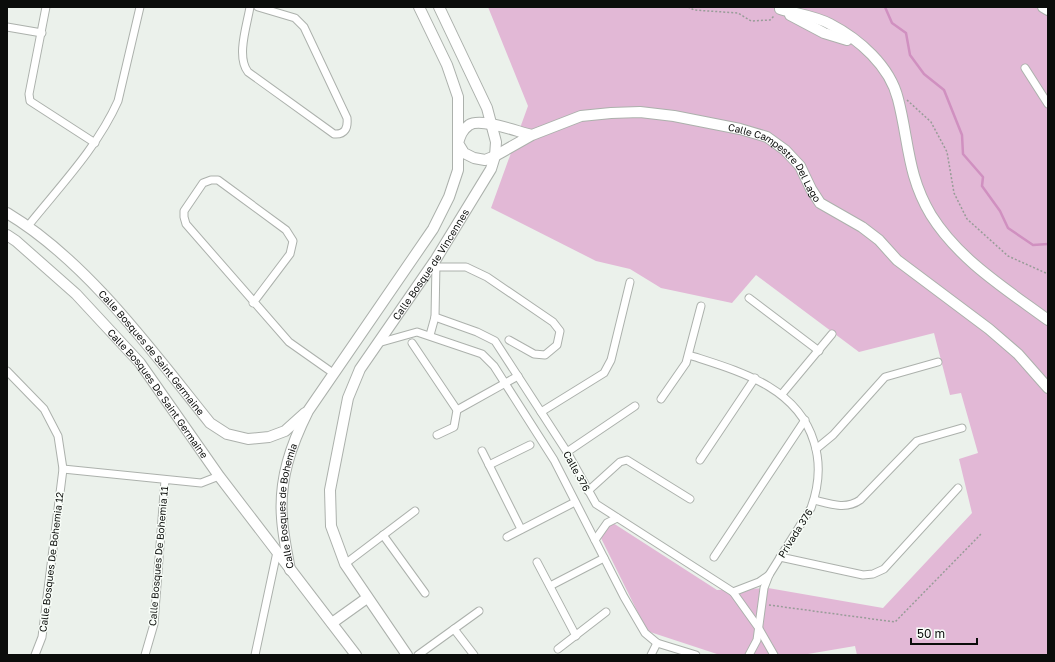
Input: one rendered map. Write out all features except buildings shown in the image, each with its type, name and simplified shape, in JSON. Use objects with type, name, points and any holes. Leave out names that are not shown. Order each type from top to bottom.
[{"type":"main road","name":"Calle Bosque de Vincennes","points":[[308,411],[433,229],[449,197],[458,170],[458,96],[447,66],[419,7]]},
{"type":"main road","name":"Calle Bosque de Vincennes","points":[[407,655],[345,564],[331,526],[330,490],[348,398],[360,369],[376,343],[436,263],[491,169],[495,156],[496,142],[487,108],[439,7]]},
{"type":"main road","points":[[1043,7],[1048,10]]},
{"type":"main road","points":[[778,8],[804,24],[824,33],[856,42],[883,67],[898,98],[909,162],[916,184],[931,215],[966,257],[1048,320]]},
{"type":"main road","name":"Calle Campestre Del Lago","points":[[458,144],[464,153],[474,158],[485,160],[532,136],[581,116],[640,112],[674,116],[740,129],[767,137],[785,150],[800,166],[820,204],[862,228],[879,240],[897,260],[990,329],[1018,354],[1048,388]]},
{"type":"main road","points":[[458,144],[461,133],[469,125],[480,122],[532,136]]},
{"type":"main road","name":"Calle Bosques de Saint Germaine","points":[[7,213],[28,226],[78,269],[116,309],[210,423],[227,434],[248,439],[269,438],[285,431],[308,411]]},
{"type":"main road","name":"Calle Bosques De Saint Germaine","points":[[7,235],[16,241],[76,294],[116,335],[140,363],[219,476],[290,570]]},
{"type":"main road","name":"Calle Bosques de Bohemia","points":[[308,411],[295,436],[286,463],[281,491],[282,518],[290,570],[356,655]]},
{"type":"main road","points":[[332,623],[367,598]]},
{"type":"street","points":[[46,7],[29,94],[30,101],[96,144]]},
{"type":"street","points":[[28,226],[96,144],[118,101],[140,7]]},
{"type":"street","points":[[250,7],[243,52],[243,62],[248,72],[334,134],[340,134],[345,131],[348,125],[347,118],[304,27],[295,18],[258,7]]},
{"type":"street","points":[[7,27],[42,33]]},
{"type":"street","points":[[1025,68],[1048,104]]},
{"type":"street","points":[[253,303],[290,254],[293,240],[286,230],[218,180],[211,180],[203,183],[184,211],[186,224],[253,303],[289,342],[333,373]]},
{"type":"street","points":[[430,335],[435,317],[436,263],[466,267],[487,277],[553,322],[560,331],[557,344],[545,355],[534,354],[509,340]]},
{"type":"street","points":[[541,412],[604,373],[611,360],[630,282]]},
{"type":"street","points":[[749,298],[819,351]]},
{"type":"street","points":[[661,399],[686,363],[701,306]]},
{"type":"street","name":"Calle 376","points":[[435,317],[476,332],[495,341],[567,452],[596,504],[733,592],[758,627],[774,655]]},
{"type":"street","name":"Calle 376","points":[[376,343],[415,332],[430,335],[482,354],[494,366],[506,383],[554,460],[637,622],[645,633],[657,643],[696,655]]},
{"type":"street","points":[[782,394],[832,334]]},
{"type":"street","points":[[412,343],[456,410],[454,427],[437,435]]},
{"type":"street","name":"Privada 376","points":[[689,354],[755,378],[782,394],[791,402],[805,420],[811,431],[816,449],[818,479],[814,500],[811,508],[769,574]]},
{"type":"street","points":[[816,449],[832,435],[886,377],[938,362]]},
{"type":"street","name":"Calle Bosques De Bohemia 12","points":[[7,371],[44,409],[58,436],[62,469],[42,637],[35,655]]},
{"type":"street","points":[[456,410],[518,376]]},
{"type":"street","points":[[700,460],[755,378]]},
{"type":"street","points":[[567,452],[635,406]]},
{"type":"street","points":[[714,557],[805,420]]},
{"type":"street","points":[[814,500],[846,507],[853,505],[860,500],[917,441],[962,428]]},
{"type":"street","points":[[488,465],[530,445]]},
{"type":"street","points":[[482,452],[521,529]]},
{"type":"street","points":[[588,491],[620,462],[627,460],[690,499]]},
{"type":"street","points":[[62,469],[201,483],[219,476]]},
{"type":"street","name":"Calle Bosques De Bohemia 11","points":[[145,655],[154,624],[165,480]]},
{"type":"street","points":[[780,557],[863,575],[873,574],[884,569],[958,488]]},
{"type":"street","points":[[507,537],[576,502]]},
{"type":"street","points":[[345,564],[414,512]]},
{"type":"street","points":[[595,540],[607,523],[617,518]]},
{"type":"street","points":[[383,535],[425,594]]},
{"type":"street","points":[[255,655],[277,552]]},
{"type":"street","points":[[550,586],[604,558]]},
{"type":"street","points":[[537,562],[576,636]]},
{"type":"street","points":[[733,592],[759,582],[769,574]]},
{"type":"street","points":[[749,655],[757,640],[761,604],[769,574]]},
{"type":"street","points":[[418,655],[479,611]]},
{"type":"street","points":[[558,649],[606,612]]},
{"type":"street","points":[[454,629],[474,655]]},
{"type":"street","points":[[651,655],[657,643]]},
{"type":"path","points":[[688,7],[694,10],[738,13],[750,20],[770,20],[778,8]]},
{"type":"path","points":[[898,98],[909,101],[931,122],[947,152],[954,193],[967,219],[1008,256],[1048,274]]},
{"type":"path","points":[[761,604],[894,622],[981,534]]},
{"type":"shaded area","points":[[488,7],[1048,7],[1048,655],[857,655],[855,646],[802,655],[720,655],[647,631],[599,534],[613,523],[717,590],[768,588],[883,608],[972,513],[959,459],[978,453],[961,393],[950,395],[934,333],[859,352],[756,275],[732,303],[661,288],[630,269],[596,261],[491,208],[528,106]]},
{"type":"waterway","points":[[885,7],[892,23],[906,33],[910,55],[924,74],[944,90],[962,135],[963,154],[983,177],[982,186],[1000,211],[1008,228],[1033,245],[1048,244]]}]
